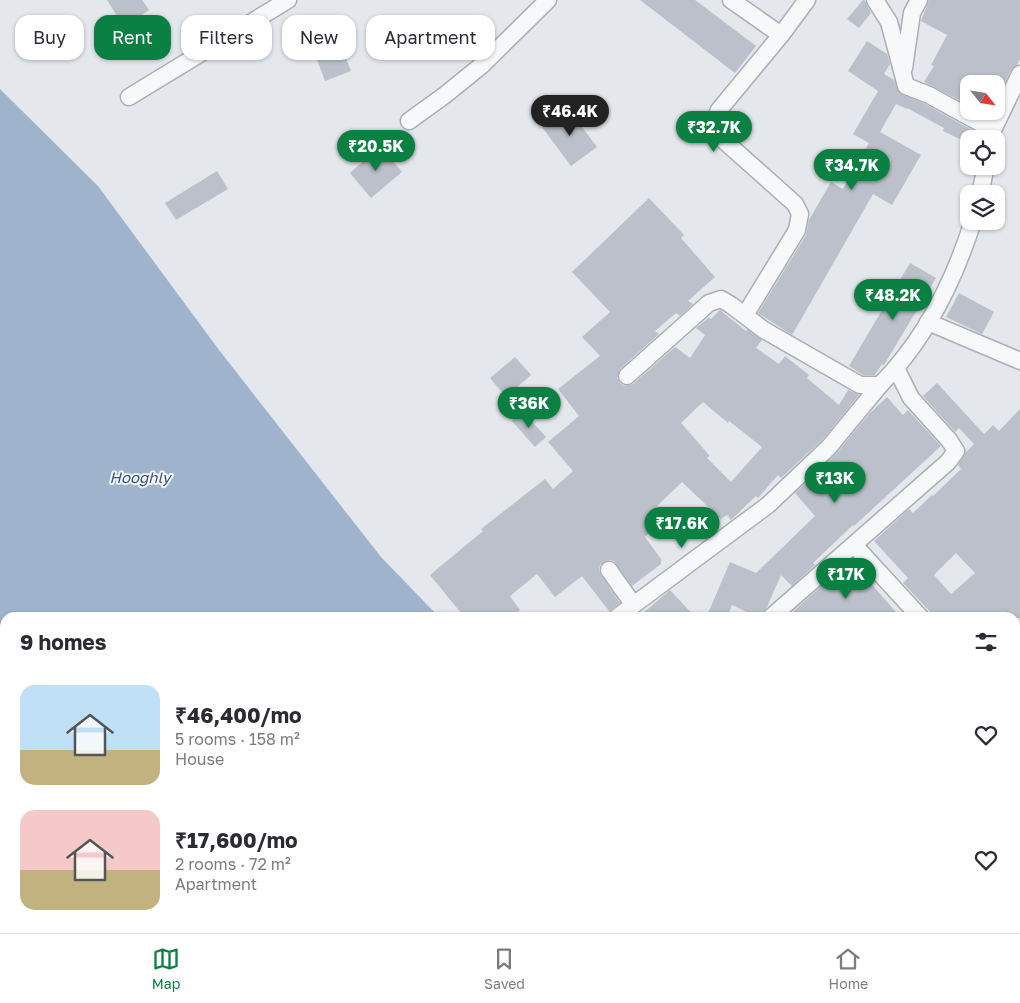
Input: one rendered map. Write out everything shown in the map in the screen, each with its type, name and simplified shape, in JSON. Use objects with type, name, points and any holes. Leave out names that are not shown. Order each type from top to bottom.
[{"type":"street","points":[[129,97],[288,0]]},
{"type":"street","points":[[408,121],[445,95],[482,65],[548,0]]},
{"type":"street","points":[[731,0],[781,35]]},
{"type":"street","points":[[745,315],[797,230],[800,214],[795,204],[721,138],[713,124],[719,110],[781,35],[807,0]]},
{"type":"street","points":[[874,0],[889,22],[906,86],[929,96],[985,130]]},
{"type":"street","points":[[902,76],[912,13],[919,0]]},
{"type":"street","points":[[994,130],[1020,74]]},
{"type":"street","points":[[623,612],[768,505],[829,448],[880,384],[896,368],[928,322],[951,281],[970,230]]},
{"type":"street","points":[[626,376],[708,303],[721,299],[764,330],[860,385],[880,384]]},
{"type":"street","points":[[928,322],[1020,361]]},
{"type":"street","points":[[777,612],[948,462],[956,451],[949,440],[911,398],[896,368]]},
{"type":"street","points":[[854,545],[915,612]]},
{"type":"street","points":[[609,570],[633,604]]},
{"type":"water","name":"Hooghly","points":[[0,89],[98,186],[219,350],[381,557],[434,612],[0,612]]},
{"type":"building","points":[[107,0],[142,0],[149,10],[142,15],[116,15]]},
{"type":"building","points":[[640,0],[695,0],[756,46],[735,73]]},
{"type":"building","points":[[863,0],[871,13],[859,28],[847,19]]},
{"type":"building","points":[[929,0],[1020,0],[1020,59],[1011,70],[1005,82],[1005,75],[960,75],[960,100],[924,82],[934,66],[931,65],[947,35],[921,21]]},
{"type":"building","points":[[867,41],[887,54],[890,64],[884,74],[894,80],[899,93],[925,104],[972,130],[960,130],[960,139],[943,131],[944,128],[896,104],[880,132],[921,155],[892,205],[873,194],[792,335],[758,313],[806,235],[809,220],[831,182],[843,189],[869,143],[853,134],[878,91],[848,71]]},
{"type":"building","points":[[317,60],[347,60],[351,71],[325,81]]},
{"type":"building","points":[[568,108],[597,147],[571,166],[542,127]]},
{"type":"building","points":[[380,146],[402,172],[371,198],[350,173]]},
{"type":"building","points":[[217,171],[228,189],[176,220],[165,203]]},
{"type":"building","points":[[649,198],[684,235],[681,238],[715,277],[688,301],[693,304],[680,316],[676,313],[655,331],[659,334],[620,369],[617,378],[620,383],[624,386],[633,384],[675,347],[690,358],[705,335],[696,328],[709,317],[711,319],[720,310],[746,331],[747,329],[762,340],[756,348],[779,364],[785,356],[809,375],[807,378],[839,405],[848,390],[859,395],[822,440],[781,478],[778,475],[758,498],[756,496],[731,520],[727,515],[721,519],[682,482],[650,513],[660,523],[645,537],[661,559],[661,564],[632,586],[614,561],[608,560],[600,565],[601,575],[620,603],[609,611],[582,576],[555,597],[537,574],[510,596],[520,610],[518,612],[460,612],[430,575],[483,531],[481,529],[545,479],[553,489],[573,471],[548,442],[579,416],[558,389],[600,356],[582,337],[610,312],[572,272]],"holes":[[[703,402],[728,423],[729,421],[762,447],[731,482],[707,458],[710,456],[681,423]]]},
{"type":"building","points":[[910,263],[936,278],[884,365],[882,364],[875,375],[863,375],[849,366]]},
{"type":"building","points":[[959,293],[994,312],[982,334],[946,317]]},
{"type":"building","points":[[515,357],[531,375],[506,397],[490,378]]},
{"type":"building","points":[[937,383],[984,434],[993,425],[999,431],[1020,409],[1020,612],[930,612],[903,583],[908,578],[874,541],[909,509],[913,513],[961,469],[958,465],[965,453],[974,444],[959,428],[955,432],[923,396]],"holes":[[[956,553],[975,573],[951,594],[934,575]]]},
{"type":"building","points":[[887,397],[903,415],[908,410],[941,446],[853,525],[792,586],[781,575],[767,607],[763,612],[747,612],[732,605],[729,612],[709,612],[730,562],[756,573],[815,516],[795,493],[836,454],[870,413]]},
{"type":"building","points":[[522,411],[546,437],[535,447],[512,421]]},
{"type":"building","points":[[851,564],[861,576],[863,574],[896,612],[793,612],[828,580],[830,582]]},
{"type":"building","points":[[670,590],[690,612],[644,612]]}]
